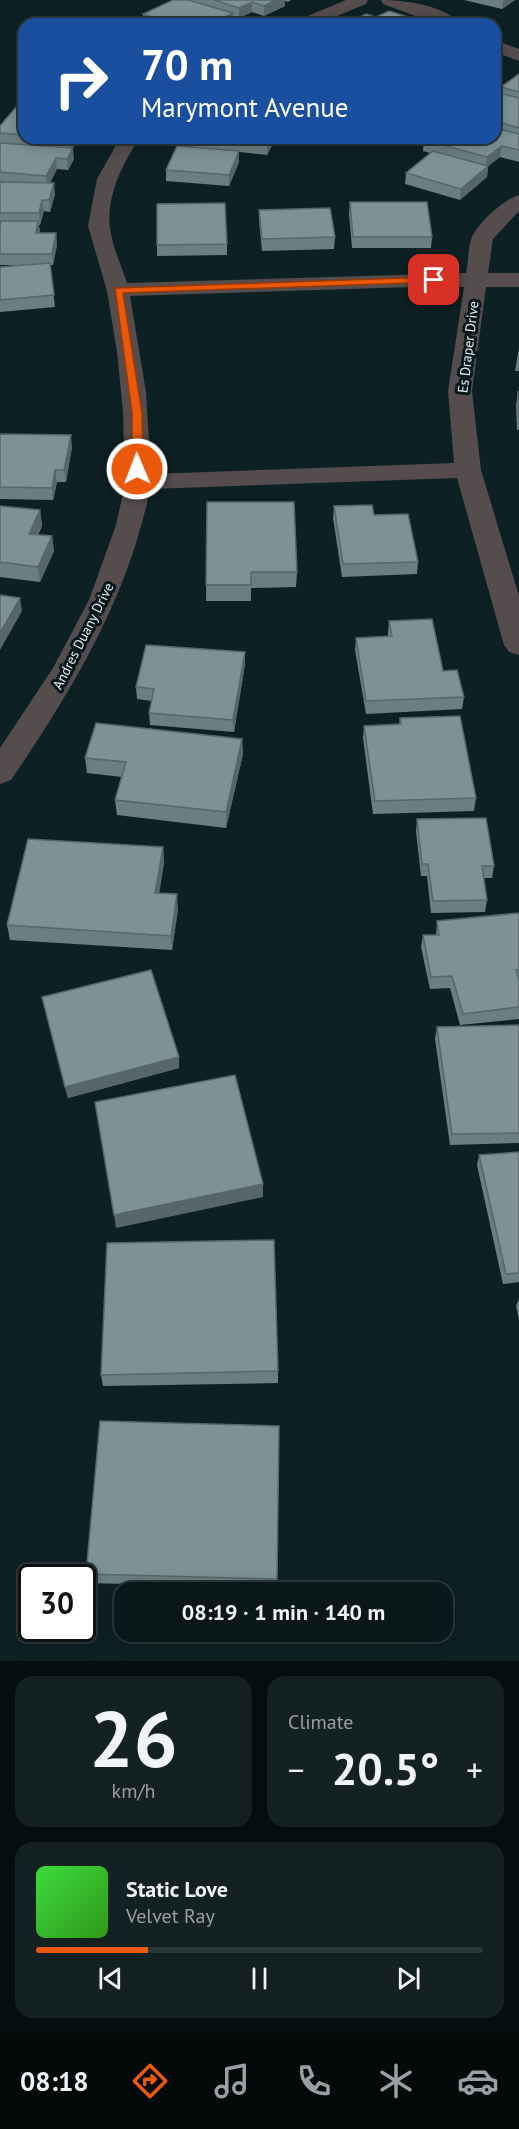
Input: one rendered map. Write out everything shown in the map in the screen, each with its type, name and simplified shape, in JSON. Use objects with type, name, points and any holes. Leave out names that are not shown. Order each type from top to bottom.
[{"type":"street","points":[[318,18],[360,0]]},
{"type":"street","points":[[389,0],[439,18]]},
{"type":"street","points":[[501,48],[519,56]]},
{"type":"street","name":"Andres Duany Drive","points":[[0,772],[55,692],[106,595],[126,542],[138,482],[137,413],[118,290],[99,226],[107,177],[118,151],[124,144]]},
{"type":"street","name":"Es Draper Drive","points":[[519,201],[501,215],[482,238],[460,391],[468,470],[519,645]]},
{"type":"street","points":[[118,290],[476,279],[519,280]]},
{"type":"street","points":[[138,482],[468,470]]},
{"type":"building","points":[[173,0],[188,0],[233,13],[223,18],[156,18],[143,14]]},
{"type":"building","points":[[214,0],[276,0],[264,6],[252,2],[239,8]]},
{"type":"building","points":[[389,11],[411,18],[358,18],[366,14],[376,17]]},
{"type":"building","points":[[519,74],[519,92],[501,87]]},
{"type":"building","points":[[501,94],[519,98],[519,128],[501,123]]},
{"type":"building","points":[[18,106],[18,134],[0,133],[0,126]]},
{"type":"building","points":[[501,130],[519,134],[519,150],[502,146],[487,157],[439,144],[501,144]]},
{"type":"building","points":[[0,143],[73,148],[67,159],[56,158],[46,176],[0,172]]},
{"type":"building","points":[[177,146],[239,151],[229,175],[166,170]]},
{"type":"building","points":[[433,151],[488,166],[461,189],[406,173]]},
{"type":"building","points":[[0,182],[54,183],[49,200],[42,200],[39,213],[0,213]]},
{"type":"building","points":[[350,202],[427,202],[432,237],[353,237]]},
{"type":"building","points":[[225,203],[227,244],[157,245],[157,204]]},
{"type":"building","points":[[330,208],[335,237],[262,239],[259,210]]},
{"type":"building","points":[[1,221],[38,221],[36,233],[56,233],[52,254],[0,254]]},
{"type":"building","points":[[50,263],[54,295],[0,300],[0,267]]},
{"type":"building","points":[[0,434],[71,435],[64,470],[55,470],[52,488],[0,487]]},
{"type":"building","points":[[207,502],[294,502],[297,572],[251,572],[251,585],[206,585]]},
{"type":"building","points":[[372,505],[374,515],[408,514],[418,562],[343,564],[334,506]]},
{"type":"building","points":[[0,506],[40,510],[29,534],[52,536],[38,567],[0,562]]},
{"type":"building","points":[[0,595],[20,598],[0,633]]},
{"type":"building","points":[[432,619],[443,671],[457,670],[464,697],[366,701],[356,638],[392,636],[389,621]]},
{"type":"building","points":[[146,645],[245,652],[233,720],[149,713],[154,689],[136,687]]},
{"type":"building","points":[[460,716],[476,798],[375,801],[364,726],[401,724],[400,718]]},
{"type":"building","points":[[96,723],[242,739],[226,812],[115,800],[126,762],[85,758]]},
{"type":"building","points":[[486,818],[494,866],[482,866],[487,900],[433,901],[428,864],[422,864],[417,819]]},
{"type":"building","points":[[28,839],[163,847],[155,893],[177,894],[171,936],[7,925]]},
{"type":"building","points":[[519,913],[519,969],[516,970],[519,981],[519,1007],[463,1014],[452,976],[431,977],[423,935],[439,935],[437,921]]},
{"type":"building","points":[[151,970],[179,1057],[65,1087],[42,997]]},
{"type":"building","points":[[519,1025],[519,1133],[452,1134],[437,1027]]},
{"type":"building","points":[[235,1075],[263,1184],[114,1215],[95,1102]]},
{"type":"building","points":[[519,1152],[519,1273],[506,1274],[479,1155]]},
{"type":"building","points":[[274,1240],[278,1371],[101,1375],[107,1243]]},
{"type":"building","points":[[100,1421],[279,1426],[277,1579],[96,1574],[96,1564],[87,1564]]},
{"type":"route","points":[[137,469],[137,413],[118,290],[434,280]]}]
